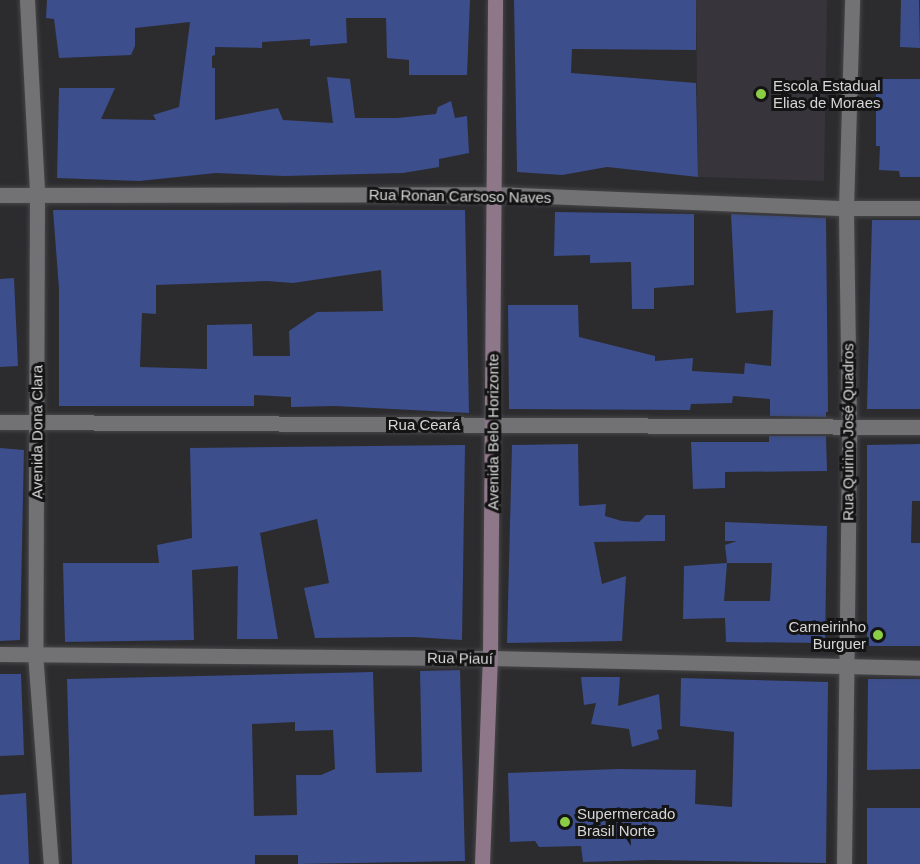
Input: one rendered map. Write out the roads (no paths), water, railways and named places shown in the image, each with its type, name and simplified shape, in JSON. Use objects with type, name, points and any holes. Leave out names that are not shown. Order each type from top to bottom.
[{"type":"street","name":"Avenida Dona Clara","points":[[27,0],[37,195],[38,423],[35,653],[51,864]]},
{"type":"street","name":"Avenida Belo Horizonte","points":[[482,864],[490,658],[494,425],[495,0]]},
{"type":"street","name":"Rua Quirino José Quadros","points":[[844,864],[849,668],[846,208],[852,0]]},
{"type":"street","name":"Rua Ronan Carsoso Naves","points":[[0,195],[493,194],[846,208],[920,208]]},
{"type":"street","name":"Rua Ceará","points":[[0,423],[920,427]]},
{"type":"street","name":"Rua Piauí","points":[[0,654],[490,658],[920,668]]},
{"type":"place","name":"Escola Estadual Elias de Moraes","points":[[761,94]]},
{"type":"place","name":"Carneirinho Burguer","points":[[878,635]]},
{"type":"place","name":"Supermercado Brasil Norte","points":[[565,822]]}]
